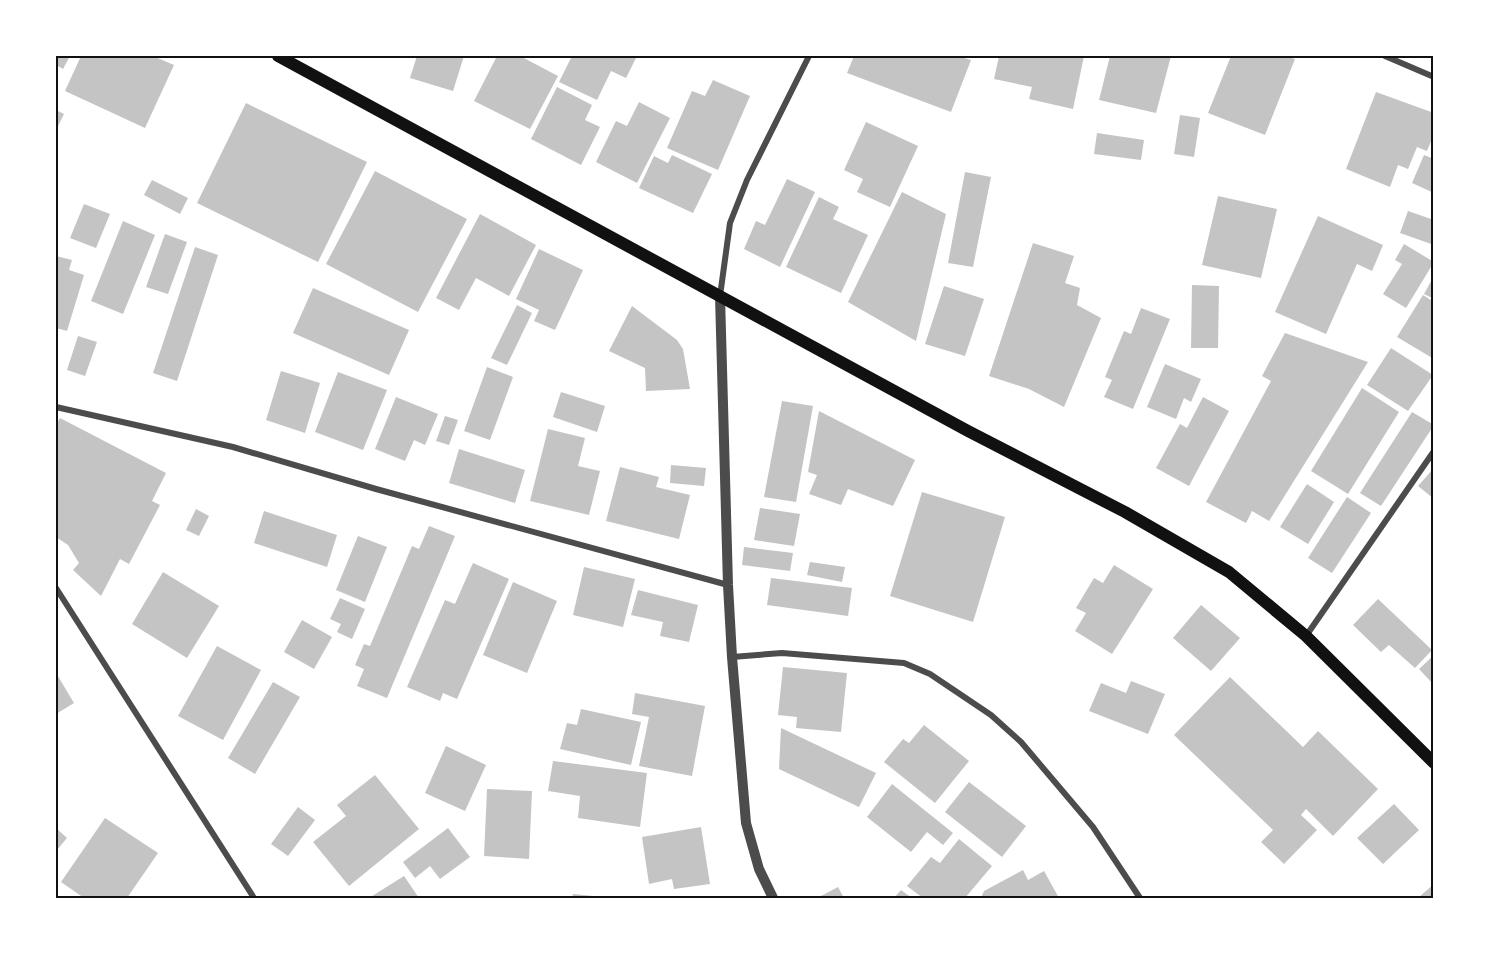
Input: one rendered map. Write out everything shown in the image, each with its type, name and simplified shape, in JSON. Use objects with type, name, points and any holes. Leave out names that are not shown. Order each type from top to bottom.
[{"type":"main road","points":[[278,56],[968,430],[1125,512],[1229,572],[1306,636],[1434,763]]},
{"type":"street","points":[[773,898],[759,869],[746,823],[728,585],[720,296],[730,223],[747,180],[809,56]]},
{"type":"street","points":[[1385,56],[1434,76]]},
{"type":"street","points":[[56,407],[233,447],[376,489],[728,585]]},
{"type":"street","points":[[1306,636],[1434,451]]},
{"type":"street","points":[[56,588],[254,898]]},
{"type":"street","points":[[732,657],[782,653],[904,663],[930,674],[991,715],[1021,742],[1093,827],[1140,898]]},
{"type":"building","points":[[56,56],[70,56],[63,69],[56,65]]},
{"type":"building","points":[[81,56],[153,56],[174,65],[145,128],[65,91]]},
{"type":"building","points":[[417,56],[464,56],[453,91],[410,78]]},
{"type":"building","points":[[497,56],[520,56],[558,76],[530,129],[474,101]]},
{"type":"building","points":[[572,56],[637,56],[626,78],[611,71],[597,100],[559,82]]},
{"type":"building","points":[[854,56],[958,56],[971,60],[951,112],[847,73]]},
{"type":"building","points":[[999,56],[1084,56],[1073,109],[1029,99],[1032,87],[994,79]]},
{"type":"building","points":[[1110,56],[1171,56],[1156,113],[1099,100]]},
{"type":"building","points":[[1231,56],[1286,56],[1295,59],[1265,135],[1208,113]]},
{"type":"building","points":[[713,80],[750,96],[718,170],[667,148],[692,91],[705,96]]},
{"type":"building","points":[[557,87],[592,105],[585,120],[600,127],[581,165],[531,139]]},
{"type":"building","points":[[1376,92],[1434,113],[1434,134],[1427,151],[1417,147],[1408,169],[1398,165],[1390,187],[1346,169]]},
{"type":"building","points":[[639,102],[670,118],[637,183],[596,162],[616,121],[627,126]]},
{"type":"building","points":[[246,103],[367,162],[318,262],[197,203]]},
{"type":"building","points":[[56,110],[64,114],[56,130]]},
{"type":"building","points":[[1180,115],[1200,118],[1194,157],[1174,154]]},
{"type":"building","points":[[866,122],[918,146],[890,207],[857,192],[863,179],[844,170]]},
{"type":"building","points":[[1097,133],[1144,140],[1141,160],[1094,154]]},
{"type":"building","points":[[672,155],[712,174],[693,213],[639,188],[654,156],[668,163]]},
{"type":"building","points":[[1424,155],[1434,159],[1434,193],[1412,183]]},
{"type":"building","points":[[375,171],[467,219],[418,312],[326,264]]},
{"type":"building","points":[[965,172],[991,177],[973,267],[948,263]]},
{"type":"building","points":[[787,179],[815,192],[780,267],[744,249],[756,221],[765,225]]},
{"type":"building","points":[[152,180],[188,198],[180,214],[144,195]]},
{"type":"building","points":[[902,192],[946,214],[916,341],[848,302]]},
{"type":"building","points":[[1218,196],[1277,209],[1261,278],[1202,265]]},
{"type":"building","points":[[819,197],[839,207],[833,219],[868,235],[841,293],[786,267]]},
{"type":"building","points":[[84,204],[110,214],[96,248],[70,238]]},
{"type":"building","points":[[1408,211],[1434,220],[1434,245],[1400,233]]},
{"type":"building","points":[[480,214],[536,245],[509,296],[476,278],[459,310],[436,298]]},
{"type":"building","points":[[1318,216],[1383,245],[1372,271],[1357,264],[1326,334],[1275,312]]},
{"type":"building","points":[[123,221],[155,235],[123,314],[91,301]]},
{"type":"building","points":[[165,234],[187,242],[168,294],[146,287]]},
{"type":"building","points":[[1033,243],[1074,256],[1065,283],[1080,288],[1077,305],[1101,318],[1064,407],[1029,389],[989,376]]},
{"type":"building","points":[[1404,244],[1434,262],[1406,308],[1383,294],[1402,264],[1395,260]]},
{"type":"building","points":[[195,247],[218,255],[177,381],[153,373]]},
{"type":"building","points":[[539,249],[583,270],[555,330],[534,321],[539,310],[516,299]]},
{"type":"building","points":[[56,256],[72,260],[69,270],[84,275],[67,331],[56,328]]},
{"type":"building","points":[[1434,276],[1434,299],[1424,294]]},
{"type":"building","points":[[1192,285],[1219,286],[1218,348],[1191,348]]},
{"type":"building","points":[[944,286],[984,299],[965,356],[925,344]]},
{"type":"building","points":[[313,288],[409,330],[389,375],[293,333]]},
{"type":"building","points":[[1423,295],[1434,302],[1434,359],[1397,337]]},
{"type":"building","points":[[517,305],[532,313],[507,365],[491,358]]},
{"type":"building","points":[[632,306],[677,340],[683,349],[690,389],[646,391],[645,368],[609,351]]},
{"type":"building","points":[[1141,308],[1170,319],[1133,409],[1104,397],[1112,380],[1105,377],[1124,331],[1131,334]]},
{"type":"building","points":[[1285,333],[1368,362],[1269,521],[1252,511],[1246,523],[1206,502],[1271,381],[1262,376]]},
{"type":"building","points":[[78,336],[97,342],[85,376],[67,370]]},
{"type":"building","points":[[1391,348],[1433,375],[1408,411],[1367,385]]},
{"type":"building","points":[[1165,364],[1201,379],[1191,402],[1184,398],[1176,419],[1147,407]]},
{"type":"building","points":[[487,367],[513,377],[490,440],[464,431]]},
{"type":"building","points":[[281,371],[320,383],[305,433],[266,420]]},
{"type":"building","points":[[338,372],[387,390],[363,450],[315,432]]},
{"type":"building","points":[[1362,388],[1399,412],[1348,494],[1311,471]]},
{"type":"building","points":[[561,392],[605,406],[597,432],[553,417]]},
{"type":"building","points":[[396,397],[438,414],[425,445],[414,440],[405,461],[375,449]]},
{"type":"building","points":[[1203,397],[1229,411],[1189,486],[1156,468],[1180,424],[1187,428]]},
{"type":"building","points":[[782,401],[813,406],[796,502],[764,497]]},
{"type":"building","points":[[819,411],[915,460],[893,506],[848,489],[841,505],[809,494],[817,475],[808,472]]},
{"type":"building","points":[[1412,412],[1434,425],[1381,506],[1360,493]]},
{"type":"building","points":[[445,416],[458,420],[449,445],[436,441]]},
{"type":"building","points":[[60,418],[166,473],[152,501],[160,505],[129,564],[120,559],[101,596],[73,570],[79,563],[68,545],[56,537],[56,425]]},
{"type":"building","points":[[548,429],[585,438],[578,466],[600,471],[589,515],[530,501]]},
{"type":"building","points":[[459,449],[525,470],[515,503],[449,483]]},
{"type":"building","points":[[671,465],[706,468],[704,486],[670,483]]},
{"type":"building","points":[[620,467],[659,477],[656,487],[690,495],[679,539],[606,521]]},
{"type":"building","points":[[1434,468],[1434,499],[1418,486]]},
{"type":"building","points":[[1307,484],[1334,502],[1308,544],[1280,527]]},
{"type":"building","points":[[922,492],[1005,517],[973,622],[890,596]]},
{"type":"building","points":[[1347,497],[1371,513],[1332,573],[1308,558]]},
{"type":"building","points":[[760,508],[800,514],[794,546],[754,540]]},
{"type":"building","points":[[196,509],[209,516],[199,536],[186,530]]},
{"type":"building","points":[[264,511],[337,535],[327,567],[254,543]]},
{"type":"building","points":[[429,526],[455,536],[387,698],[357,686],[364,669],[355,665],[364,644],[370,646],[412,546],[419,549]]},
{"type":"building","points":[[358,536],[387,547],[365,602],[336,590]]},
{"type":"building","points":[[744,547],[793,553],[790,571],[742,565]]},
{"type":"building","points":[[810,562],[845,567],[842,582],[807,575]]},
{"type":"building","points":[[473,563],[509,579],[457,699],[443,693],[440,701],[407,687],[445,600],[455,604]]},
{"type":"building","points":[[1114,565],[1153,589],[1112,654],[1075,631],[1086,613],[1076,608],[1094,578],[1103,583]]},
{"type":"building","points":[[584,567],[635,579],[623,627],[573,615]]},
{"type":"building","points":[[163,572],[219,606],[187,658],[132,624]]},
{"type":"building","points":[[771,578],[852,588],[848,616],[767,605]]},
{"type":"building","points":[[513,582],[557,601],[527,673],[483,655]]},
{"type":"building","points":[[638,590],[698,605],[689,642],[660,636],[663,622],[631,615]]},
{"type":"building","points":[[340,598],[365,609],[352,639],[337,632],[341,624],[330,619]]},
{"type":"building","points":[[1378,599],[1432,650],[1415,668],[1389,645],[1381,652],[1353,625]]},
{"type":"building","points":[[1201,605],[1240,638],[1211,671],[1173,638]]},
{"type":"building","points":[[302,620],[332,637],[314,669],[284,652]]},
{"type":"building","points":[[217,646],[261,670],[223,740],[178,716]]},
{"type":"building","points":[[1434,655],[1434,685],[1419,669]]},
{"type":"building","points":[[783,667],[847,673],[841,732],[796,728],[797,717],[778,715]]},
{"type":"building","points":[[56,673],[74,703],[56,714]]},
{"type":"building","points":[[1230,677],[1303,747],[1318,731],[1378,789],[1333,836],[1306,809],[1301,815],[1317,830],[1284,864],[1261,842],[1273,830],[1174,735]]},
{"type":"building","points":[[1131,681],[1165,694],[1148,734],[1089,711],[1101,683],[1126,693]]},
{"type":"building","points":[[273,682],[300,697],[255,774],[228,758]]},
{"type":"building","points":[[635,693],[705,706],[692,776],[639,766],[649,717],[632,714]]},
{"type":"building","points":[[581,709],[641,722],[631,765],[560,749],[567,723],[577,725]]},
{"type":"building","points":[[924,725],[969,761],[935,803],[884,762],[903,739],[909,743]]},
{"type":"building","points":[[781,728],[876,773],[859,807],[779,769]]},
{"type":"building","points":[[446,746],[486,765],[465,811],[425,793]]},
{"type":"building","points":[[553,761],[647,773],[640,827],[578,818],[580,796],[548,791]]},
{"type":"building","points":[[375,775],[419,829],[349,886],[313,842],[346,816],[337,805]]},
{"type":"building","points":[[969,782],[1026,826],[1002,857],[945,812]]},
{"type":"building","points":[[892,784],[953,833],[943,845],[927,832],[911,852],[867,817]]},
{"type":"building","points":[[487,789],[532,791],[529,859],[484,856]]},
{"type":"building","points":[[1394,804],[1419,830],[1383,864],[1357,838]]},
{"type":"building","points":[[298,807],[315,820],[288,856],[271,844]]},
{"type":"building","points":[[105,818],[158,853],[127,898],[84,898],[61,882]]},
{"type":"building","points":[[701,827],[710,884],[674,889],[672,879],[649,884],[642,837]]},
{"type":"building","points":[[56,828],[67,838],[56,851]]},
{"type":"building","points":[[448,828],[470,857],[440,879],[430,866],[415,878],[403,862]]},
{"type":"building","points":[[959,839],[992,866],[965,898],[923,898],[907,886],[931,857],[940,863]]},
{"type":"building","points":[[1023,870],[1028,880],[1044,871],[1059,898],[981,898],[984,891]]},
{"type":"building","points":[[404,876],[419,898],[369,898]]},
{"type":"building","points":[[1434,884],[1434,898],[1418,898]]},
{"type":"building","points":[[838,887],[844,898],[815,898],[823,895]]},
{"type":"building","points":[[901,890],[912,898],[894,898]]},
{"type":"building","points":[[573,894],[603,897],[603,898],[572,898]]}]
